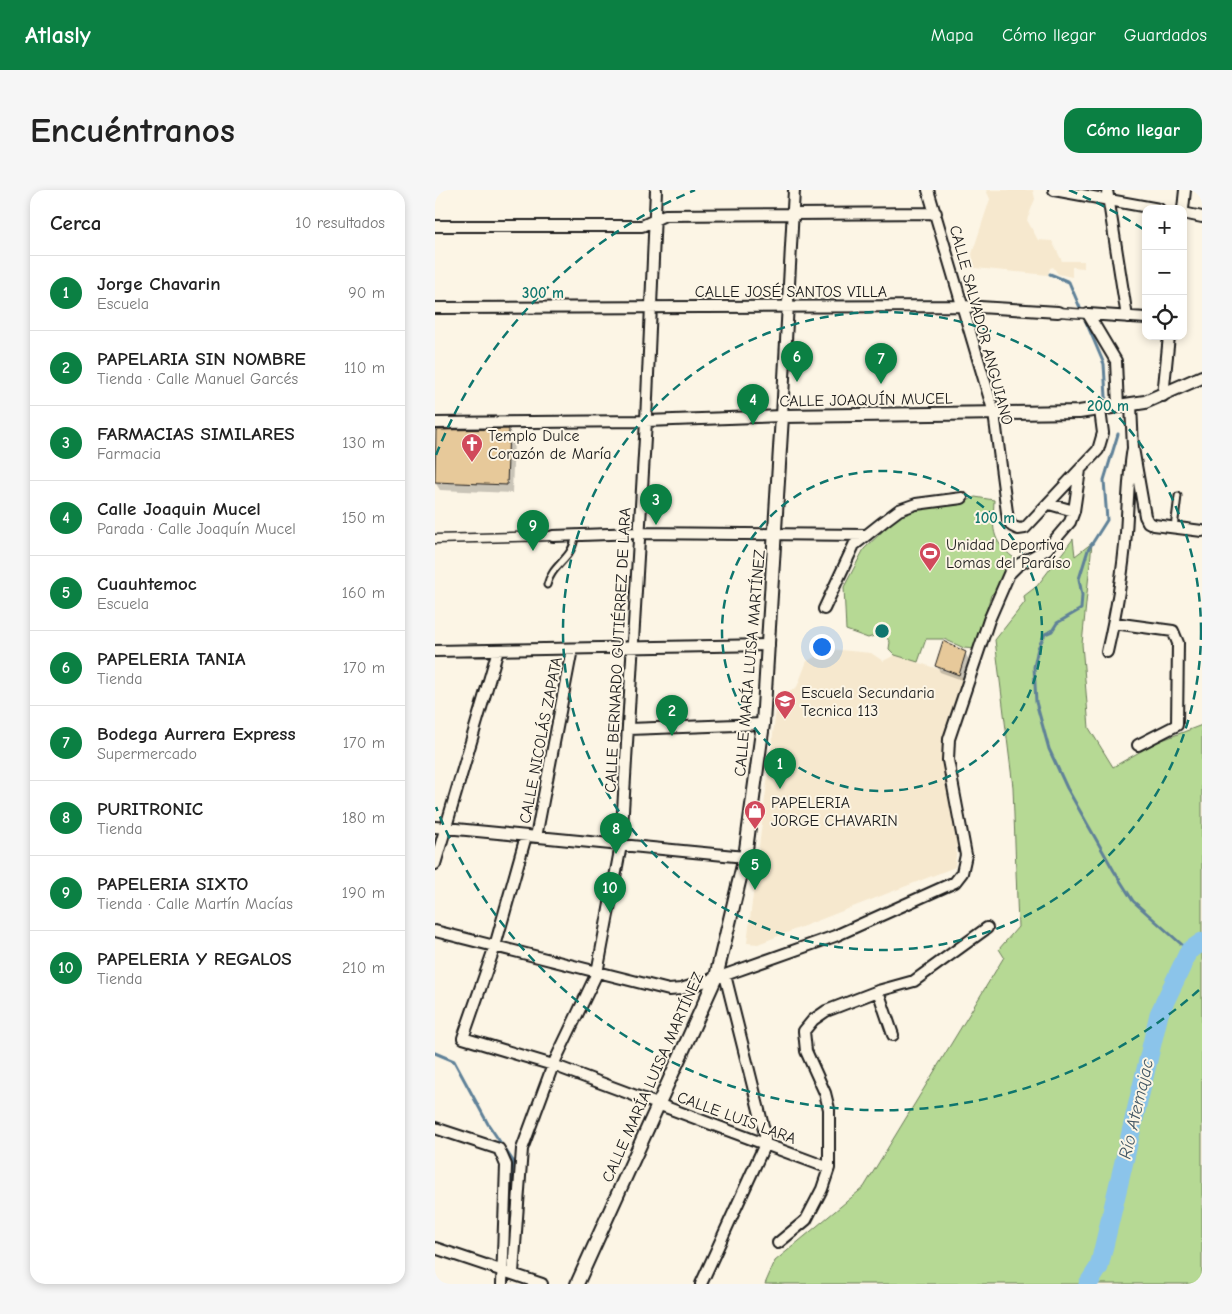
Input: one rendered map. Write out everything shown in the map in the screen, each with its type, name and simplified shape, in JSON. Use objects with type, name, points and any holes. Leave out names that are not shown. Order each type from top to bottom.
[{"type":"street","name":"CALLE BERNARDO GUTIÉRREZ DE LARA","points":[[513,1274],[522,1149],[553,1065],[597,973],[621,845],[646,421],[656,190]]},
{"type":"street","name":"CALLE MARÍA LUISA MARTÍNEZ","points":[[577,1284],[720,976],[745,857],[763,724],[769,645],[794,190]]},
{"type":"street","name":"CALLE SALVADOR ANGUIANO","points":[[928,190],[994,413],[1008,520],[1012,526],[1018,529],[1025,528],[1049,504]]},
{"type":"street","points":[[1054,190],[1108,195],[1144,205]]},
{"type":"street","points":[[1183,205],[1185,190]]},
{"type":"street","points":[[1108,195],[1127,317]]},
{"type":"street","points":[[435,226],[642,226],[665,214],[793,212],[936,213]]},
{"type":"street","points":[[1187,214],[1202,216]]},
{"type":"street","name":"CALLE JOSÉ SANTOS VILLA","points":[[435,308],[963,306],[1142,318]]},
{"type":"street","points":[[1088,314],[1116,361],[1145,516],[1148,522],[1174,529],[1202,531]]},
{"type":"street","points":[[1163,396],[1169,340]]},
{"type":"street","name":"CALLE JOAQUÍN MUCEL","points":[[435,423],[646,421],[782,416],[1100,410],[1163,396],[1202,377]]},
{"type":"street","points":[[1073,511],[1049,504],[1093,457],[1102,442],[1100,410]]},
{"type":"street","points":[[1107,652],[1114,622],[1126,534],[1127,490],[1133,448]]},
{"type":"street","points":[[435,931],[669,990],[681,989],[835,936],[955,882],[962,873],[966,855],[948,760],[949,739],[989,620],[1009,574],[1018,565],[1047,549],[1070,522],[1080,470]]},
{"type":"street","points":[[824,609],[851,551],[867,535],[899,510],[916,504],[962,498]]},
{"type":"street","points":[[435,539],[638,533],[867,535]]},
{"type":"street","points":[[1114,622],[1173,631],[1178,643],[1177,726],[1138,746]]},
{"type":"street","points":[[435,651],[769,645]]},
{"type":"street","name":"CALLE NICOLÁS ZAPATA","points":[[463,1038],[531,836],[572,649]]},
{"type":"street","points":[[435,864],[440,828],[498,650]]},
{"type":"street","points":[[629,729],[763,724]]},
{"type":"street","points":[[440,828],[745,857]]},
{"type":"street","points":[[777,1243],[806,1220],[822,1189],[829,1168],[829,1109],[806,1051],[804,1031],[813,1020],[826,1011],[878,991],[914,981],[987,928]]},
{"type":"street","points":[[701,1284],[765,1144],[765,1134],[720,976]]},
{"type":"street","points":[[878,991],[893,1035]]},
{"type":"street","name":"CALLE LUIS LARA","points":[[463,1038],[553,1065],[829,1168]]},
{"type":"street","points":[[435,1128],[499,1149],[506,1165],[502,1284]]},
{"type":"street","points":[[435,1248],[542,1284]]},
{"type":"lane","points":[[1174,529],[1178,496]]},
{"type":"lane","points":[[547,585],[549,575],[568,556],[575,545],[575,535]]},
{"type":"shaded area","points":[[986,190],[1033,190],[1035,199],[1027,220],[1038,240],[1052,241],[1062,261],[1084,261],[1084,268],[1072,267],[1072,277],[1058,274],[1053,267],[1050,268],[1048,275],[975,268],[972,254],[990,199]]},
{"type":"shaded area","points":[[822,644],[830,649],[871,653],[883,661],[895,655],[966,678],[943,742],[957,844],[955,867],[758,944],[747,943],[777,702],[783,702],[786,693],[797,687],[807,661],[817,656]]},
{"type":"green space","name":"Unidad Deportiva Lomas del Paraíso","points":[[975,497],[994,500],[993,518],[997,539],[1014,558],[1001,586],[991,595],[975,649],[964,648],[944,639],[926,639],[918,662],[895,655],[889,649],[890,642],[883,633],[868,638],[846,630],[844,587],[864,549],[905,510],[965,502]]},
{"type":"green space","points":[[1073,539],[1075,556],[1092,543],[1082,644],[1089,728],[1113,767],[1157,742],[1202,725],[1202,1284],[765,1284],[775,1261],[864,1187],[1004,957],[999,949],[1018,927],[1013,787],[995,640],[1025,602],[1024,596],[1037,586]]},
{"type":"building","name":"Templo Dulce Corazón de María","points":[[509,429],[507,485],[435,482],[436,430]]},
{"type":"building","points":[[943,641],[966,652],[959,675],[935,666]]},
{"type":"waterway","points":[[1050,274],[1069,282],[1104,364],[1106,397]]},
{"type":"waterway","points":[[1118,434],[1104,480],[1107,520],[1088,550],[1079,579],[1082,595],[1081,609],[1057,623],[1052,631],[1045,634],[1038,648],[1034,667],[1036,702],[1049,749],[1067,788],[1114,871],[1133,901],[1189,951]]},
{"type":"waterway","name":"Río Atemajac","points":[[1088,1284],[1099,1267],[1159,1014],[1189,951],[1202,942]]},
{"type":"waterway","points":[[435,1053],[454,1061],[488,1124],[513,1161],[509,1218]]},
{"type":"place","name":"PAPELERIA TANIA","points":[[797,382]]},
{"type":"place","name":"Bodega Aurrera Express","points":[[881,384]]},
{"type":"place","name":"Calle Joaquin Mucel","points":[[753,425]]},
{"type":"place","name":"Templo Dulce Corazón de María","points":[[472,463]]},
{"type":"place","name":"FARMACIAS SIMILARES","points":[[656,525]]},
{"type":"place","name":"PAPELERIA SIXTO","points":[[533,551]]},
{"type":"place","name":"Unidad Deportiva Lomas del Paraíso","points":[[930,572]]},
{"type":"place","name":"Escuela Secundaria Tecnica 113","points":[[785,720]]},
{"type":"place","name":"PAPELARIA SIN NOMBRE","points":[[672,736]]},
{"type":"place","name":"Jorge Chavarin","points":[[780,789]]},
{"type":"place","name":"PAPELERIA JORGE CHAVARIN","points":[[755,830]]},
{"type":"place","name":"PURITRONIC","points":[[616,854]]},
{"type":"place","name":"Cuauhtemoc","points":[[755,890]]},
{"type":"place","name":"PAPELERIA Y REGALOS","points":[[610,913]]}]
